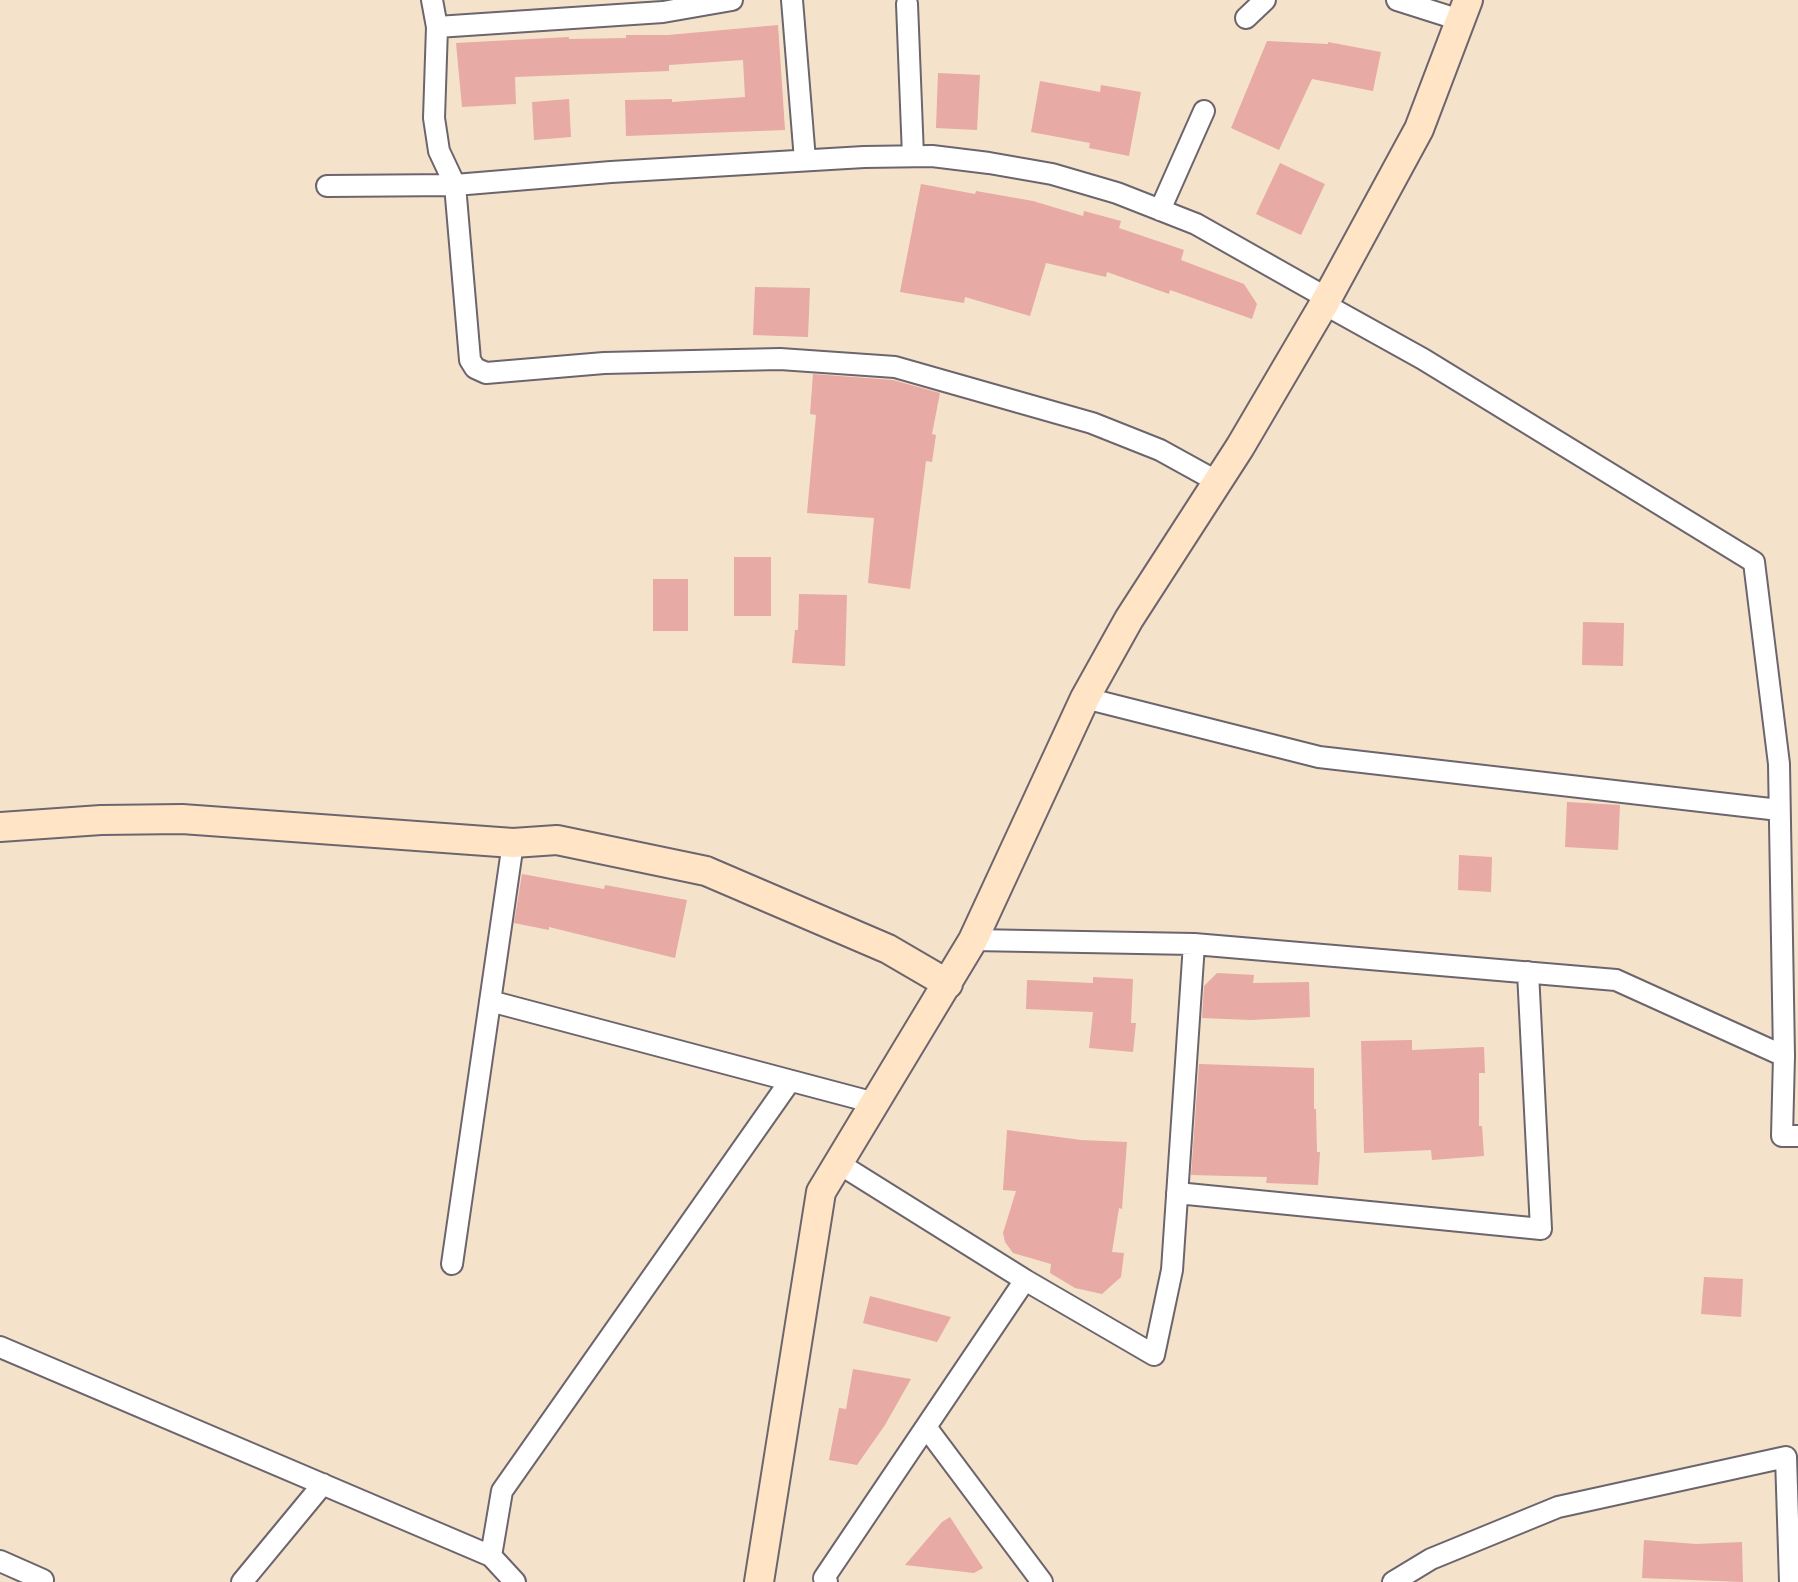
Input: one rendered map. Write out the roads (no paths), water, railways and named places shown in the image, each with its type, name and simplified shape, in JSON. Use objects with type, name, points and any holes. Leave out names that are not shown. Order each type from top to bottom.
[{"type":"street","points":[[432,0],[437,27],[434,118],[439,151],[455,185],[470,360],[475,368],[486,373],[604,363],[780,359],[895,367],[1092,423],[1160,450],[1218,482]]},
{"type":"street","points":[[437,27],[649,14],[732,0]]},
{"type":"street","points":[[792,0],[805,160]]},
{"type":"street","points":[[1246,18],[1265,0]]},
{"type":"street","points":[[759,1582],[821,1192],[973,940],[1085,698],[1129,619],[1218,482],[1326,301],[1419,129],[1464,10],[1397,0]]},
{"type":"street","points":[[907,4],[913,156]]},
{"type":"street","points":[[1160,210],[1204,111]]},
{"type":"street","points":[[327,186],[455,185],[611,172],[913,156],[989,163],[1052,174],[1117,193],[1196,224],[1754,562],[1779,764],[1784,1056],[1782,1136],[1798,1136]]},
{"type":"street","points":[[1085,698],[1319,757],[1779,810]]},
{"type":"street","points":[[0,827],[101,820],[182,819],[513,843],[557,840],[706,871],[888,949],[948,984]]},
{"type":"street","points":[[452,1264],[513,843]]},
{"type":"street","points":[[973,940],[1194,944],[1616,980],[1784,1056]]},
{"type":"street","points":[[838,1163],[1025,1280],[1154,1355],[1172,1270],[1194,944]]},
{"type":"street","points":[[1177,1193],[1541,1229],[1528,972]]},
{"type":"street","points":[[490,1001],[875,1103]]},
{"type":"street","points":[[491,1556],[502,1491],[790,1081]]},
{"type":"street","points":[[827,1582],[824,1578],[1025,1280]]},
{"type":"street","points":[[2,1353],[491,1556],[515,1582]]},
{"type":"street","points":[[926,1427],[1042,1582]]},
{"type":"street","points":[[1393,1582],[1431,1559],[1558,1507],[1786,1457],[1790,1582]]},
{"type":"street","points":[[242,1582],[323,1484]]},
{"type":"street","points":[[0,1561],[43,1580]]}]
